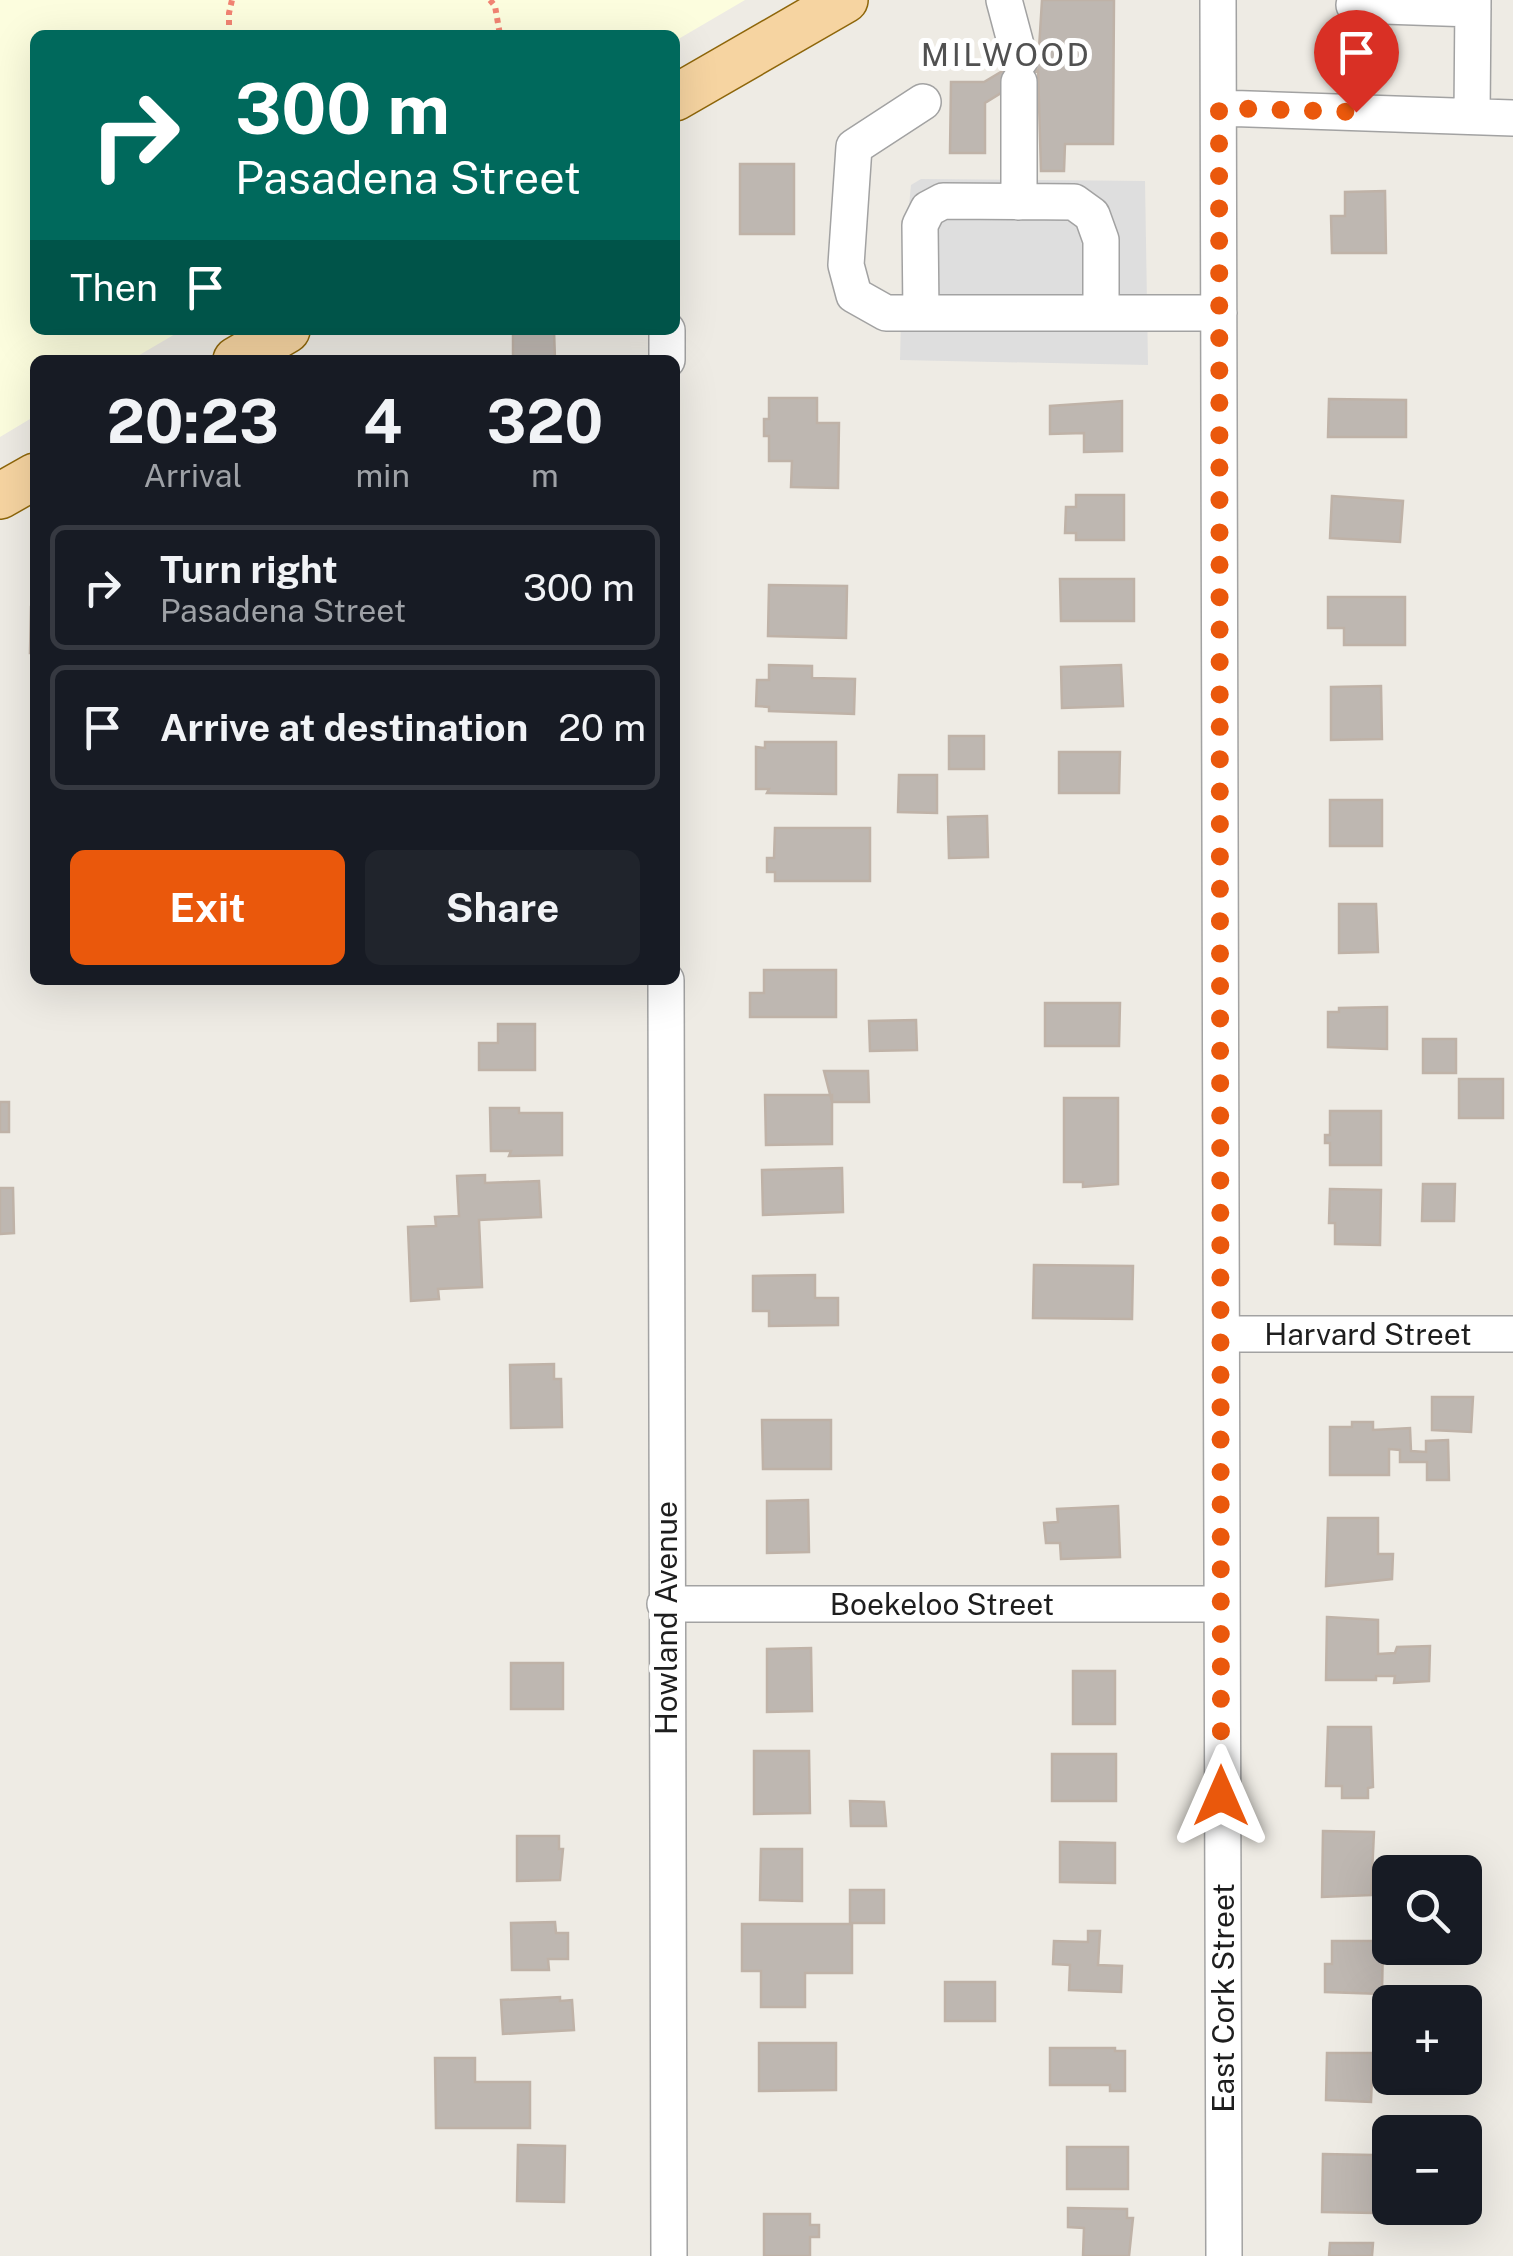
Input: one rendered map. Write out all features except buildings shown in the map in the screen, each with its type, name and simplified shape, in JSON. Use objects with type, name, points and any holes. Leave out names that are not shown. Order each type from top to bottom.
[{"type":"main road","points":[[680,95],[845,0]]},
{"type":"main road","points":[[249,355],[282,342]]},
{"type":"main road","points":[[0,496],[30,479]]},
{"type":"street","points":[[1004,0],[1019,71],[1019,202]]},
{"type":"street","name":"East Cork Street","points":[[1218,0],[1224,2256]]},
{"type":"street","points":[[1356,0],[1354,5],[1473,4],[1472,116]]},
{"type":"street","points":[[923,102],[854,147],[846,265],[854,295],[886,314],[1219,312]]},
{"type":"street","points":[[1219,108],[1513,118]]},
{"type":"street","points":[[921,314],[920,225],[928,209],[944,201],[1074,202],[1092,215],[1101,240],[1101,313]]},
{"type":"street","name":"Howland Avenue","points":[[666,985],[669,2256]]},
{"type":"street","name":"Harvard Street","points":[[1222,1334],[1513,1334]]},
{"type":"street","name":"Boekeloo Street","points":[[665,1604],[1220,1604]]},
{"type":"path","points":[[229,30],[232,0]]},
{"type":"path","points":[[490,0],[499,30]]},
{"type":"shaded area","points":[[0,0],[745,0],[680,38],[680,30],[30,30],[30,335],[174,335],[140,355],[30,355],[30,419],[0,437]]},
{"type":"shaded area","points":[[921,179],[1145,181],[1148,365],[900,360],[902,280],[911,185]]},
{"type":"district","name":"MILWOOD","points":[[1006,54]]},
{"type":"route","points":[[1221,1796],[1219,108],[1356,112]]}]
